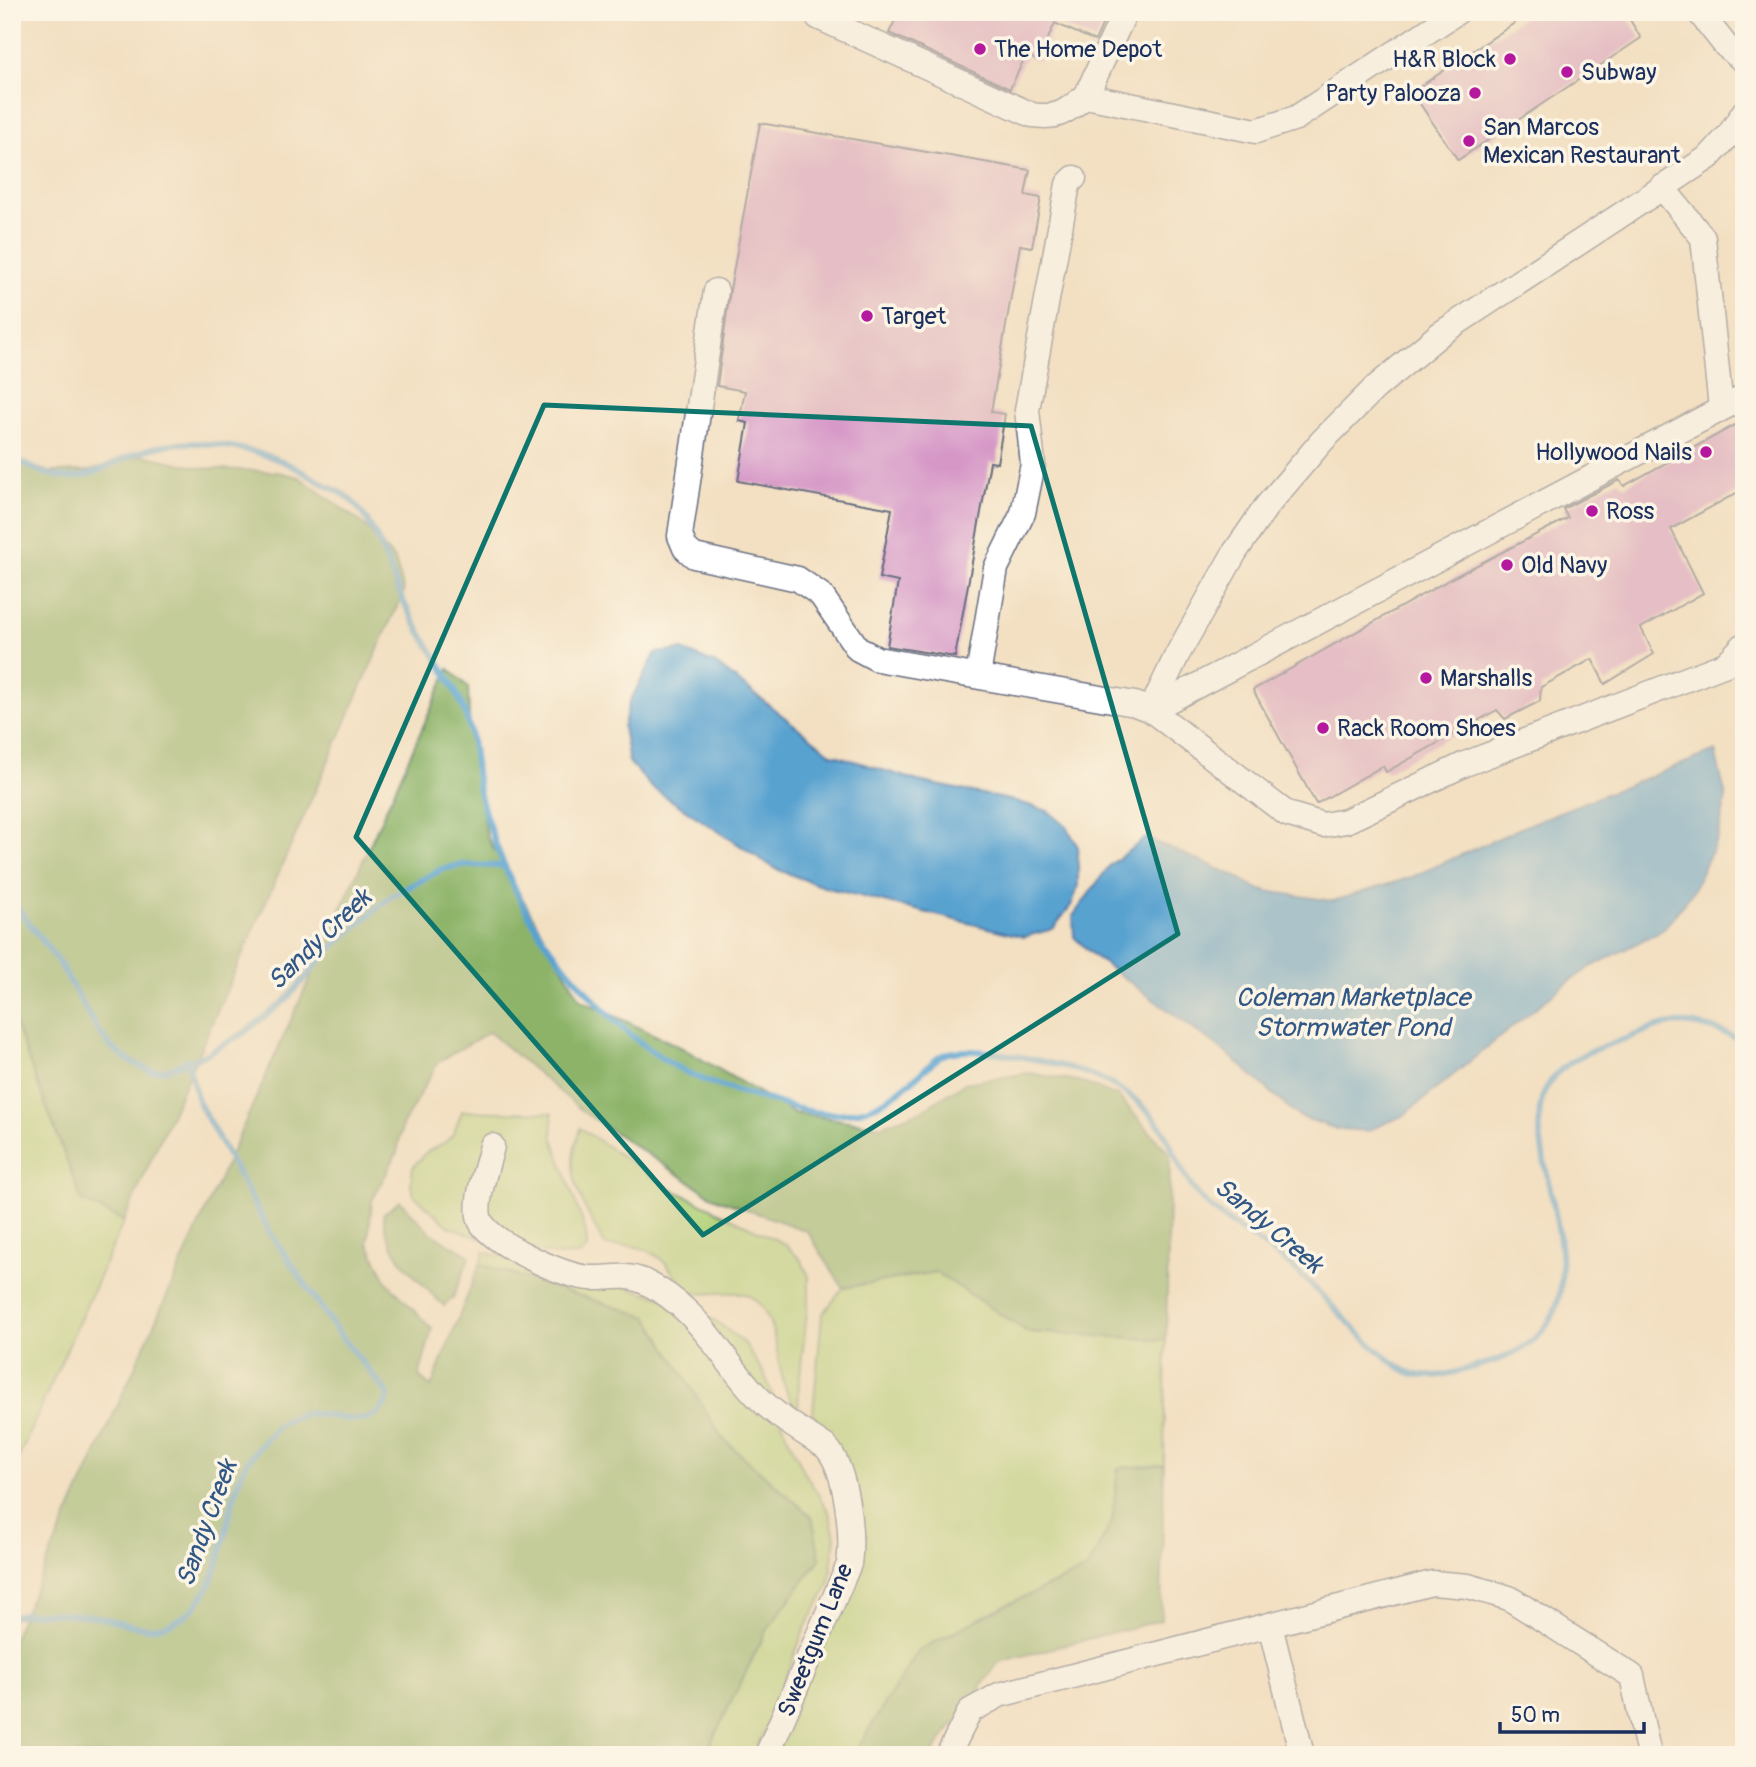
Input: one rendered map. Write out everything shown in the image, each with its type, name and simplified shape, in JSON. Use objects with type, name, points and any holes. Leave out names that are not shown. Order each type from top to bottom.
[{"type":"street","points":[[820,12],[818,17],[1032,114],[1050,117],[1065,111],[1086,96],[1125,12]]},
{"type":"street","points":[[1086,96],[1256,131],[1296,118],[1457,12]]},
{"type":"street","points":[[1699,12],[1726,46],[1744,61]]},
{"type":"street","points":[[1151,710],[1177,655],[1236,552],[1266,507],[1322,441],[1375,388],[1440,334],[1709,157],[1729,135],[1744,112]]},
{"type":"street","points":[[978,676],[996,568],[1023,513],[1033,464],[1027,410],[1068,184],[1074,178]]},
{"type":"street","points":[[1662,187],[1703,238],[1721,408]]},
{"type":"street","points":[[716,291],[680,536],[685,548],[694,556],[798,579],[821,594],[858,649],[877,659],[1135,704],[1151,710],[1287,814],[1323,825],[1346,821],[1465,764],[1726,664],[1744,645]]},
{"type":"street","points":[[1151,710],[1744,397]]},
{"type":"street","name":"Sweetgum Lane","points":[[492,1146],[478,1202],[482,1224],[503,1241],[554,1270],[593,1278],[624,1276],[640,1280],[666,1294],[703,1326],[716,1348],[774,1413],[834,1454],[845,1500],[851,1546],[849,1564],[767,1755]]},
{"type":"street","points":[[948,1755],[971,1711],[999,1695],[1432,1583],[1468,1586],[1509,1598],[1632,1676],[1649,1755]]},
{"type":"street","points":[[1270,1625],[1302,1755]]},
{"type":"highlighted area","points":[[544,405],[1031,426],[1178,934],[703,1235],[356,837]]},
{"type":"green space","points":[[142,455],[201,468],[278,472],[299,477],[363,524],[395,560],[404,591],[124,1221],[82,1201],[12,1016],[12,460],[50,472],[89,471]]},
{"type":"green space","points":[[449,669],[468,687],[470,738],[487,837],[581,1000],[682,1048],[794,1113],[881,1126],[921,1111],[965,1083],[1028,1073],[1078,1081],[1118,1096],[1170,1154],[1166,1340],[1028,1332],[936,1272],[843,1288],[807,1231],[715,1198],[586,1114],[489,1032],[438,1062],[402,1126],[397,1153],[372,1201],[368,1243],[387,1282],[432,1329],[419,1377],[431,1387],[480,1264],[648,1317],[722,1438],[812,1517],[820,1559],[766,1631],[705,1755],[12,1755],[12,1640]]},
{"type":"green space","points":[[12,1016],[82,1201],[124,1221],[12,1472]]},
{"type":"green space","points":[[462,1111],[552,1113],[553,1138],[586,1232],[587,1248],[579,1255],[559,1256],[479,1238],[448,1226],[414,1195],[411,1185],[413,1167],[425,1153],[453,1135]]},
{"type":"green space","points":[[580,1128],[669,1188],[785,1244],[801,1260],[809,1276],[809,1294],[798,1413],[784,1384],[769,1320],[755,1299],[737,1293],[691,1292],[653,1253],[631,1246],[606,1246],[589,1217],[575,1181],[573,1156]]},
{"type":"green space","points":[[400,1201],[431,1233],[470,1256],[453,1298],[444,1306],[404,1265],[390,1242],[383,1214]]},
{"type":"green space","points":[[484,1252],[565,1270],[668,1299],[716,1321],[745,1344],[765,1375],[787,1436],[806,1475],[829,1512],[835,1536],[829,1585],[805,1628],[762,1737],[752,1755],[705,1755],[766,1631],[820,1559],[812,1517],[722,1438],[648,1317],[480,1265]]},
{"type":"green space","points":[[936,1272],[1028,1332],[1166,1340],[1164,1465],[1118,1468],[1112,1522],[1087,1569],[1002,1607],[919,1650],[853,1755],[776,1755],[861,1541],[821,1460],[813,1412],[822,1315],[843,1288]]},
{"type":"green space","points":[[1164,1465],[1161,1620],[999,1662],[931,1755],[853,1755],[919,1650],[1002,1607],[1087,1569],[1112,1522],[1118,1468]]},
{"type":"water","points":[[682,650],[716,664],[832,754],[918,781],[1015,801],[1048,811],[1067,827],[1078,847],[1078,885],[1072,904],[1053,929],[1024,937],[824,887],[776,869],[651,787],[629,762],[623,727],[630,701],[656,653]]},
{"type":"water","name":"Coleman Marketplace Stormwater Pond","points":[[1715,751],[1726,797],[1718,837],[1693,891],[1664,929],[1589,968],[1559,989],[1403,1116],[1367,1131],[1337,1129],[1298,1116],[1229,1055],[1094,956],[1074,937],[1073,916],[1110,865],[1146,838],[1235,876],[1260,890],[1333,901],[1412,877],[1534,822]]},
{"type":"building","name":"The Home Depot","points":[[899,12],[1108,12],[1095,41],[1055,23],[1038,61],[1026,55],[1010,89],[889,33]]},
{"type":"building","points":[[1531,12],[1625,12],[1641,38],[1458,160],[1412,92]]},
{"type":"building","name":"Target","points":[[760,123],[1030,170],[1025,195],[1041,198],[1032,247],[1020,245],[991,412],[1005,414],[997,463],[990,462],[955,657],[887,646],[898,582],[879,578],[892,509],[738,481],[748,423],[739,421],[745,391],[717,386],[730,290]]},
{"type":"building","points":[[1744,420],[1744,489],[1671,529],[1703,593],[1641,628],[1654,654],[1605,684],[1592,659],[1541,687],[1540,701],[1505,719],[1497,710],[1386,772],[1383,766],[1316,804],[1253,690],[1454,577],[1568,518],[1563,509],[1619,480],[1624,486]]},
{"type":"waterway","name":"Sandy Creek","points":[[12,457],[59,477],[76,477],[143,451],[179,443],[208,444],[239,448],[279,460],[344,494],[372,529],[409,612],[461,703],[470,728],[478,786],[486,815],[520,900],[571,974],[603,1009],[638,1041],[677,1067],[708,1082],[793,1107],[837,1114],[859,1111],[886,1100],[937,1058],[955,1052],[1011,1055],[1092,1075],[1115,1086],[1146,1109],[1167,1137],[1188,1180],[1208,1205],[1290,1265],[1372,1345],[1408,1372],[1423,1376],[1451,1373],[1488,1363],[1521,1349],[1543,1330],[1556,1307],[1561,1280],[1561,1251],[1539,1122],[1544,1094],[1562,1068],[1590,1051],[1670,1024],[1708,1028],[1744,1042]]},
{"type":"waterway","name":"Sandy Creek","points":[[12,895],[19,910],[58,961],[97,1029],[110,1046],[126,1059],[150,1071],[165,1070],[203,1056],[244,1033],[286,1000],[327,952],[390,897],[442,869],[461,865],[505,866]]},
{"type":"waterway","name":"Sandy Creek","points":[[12,1616],[72,1614],[148,1628],[159,1627],[183,1617],[197,1604],[215,1570],[242,1472],[252,1455],[277,1427],[289,1419],[307,1414],[366,1419],[375,1415],[387,1400],[388,1394],[337,1331],[269,1231],[198,1101],[187,1060]]},
{"type":"place","name":"The Home Depot","points":[[980,49]]},
{"type":"place","name":"H&R Block","points":[[1510,59]]},
{"type":"place","name":"Subway","points":[[1567,72]]},
{"type":"place","name":"Party Palooza","points":[[1475,93]]},
{"type":"place","name":"San Marcos Mexican Restaurant","points":[[1469,141]]},
{"type":"place","name":"Target","points":[[867,316]]},
{"type":"place","name":"Hollywood Nails","points":[[1706,452]]},
{"type":"place","name":"Ross","points":[[1592,511]]},
{"type":"place","name":"Old Navy","points":[[1507,565]]},
{"type":"place","name":"Marshalls","points":[[1426,678]]},
{"type":"place","name":"Rack Room Shoes","points":[[1323,728]]}]
